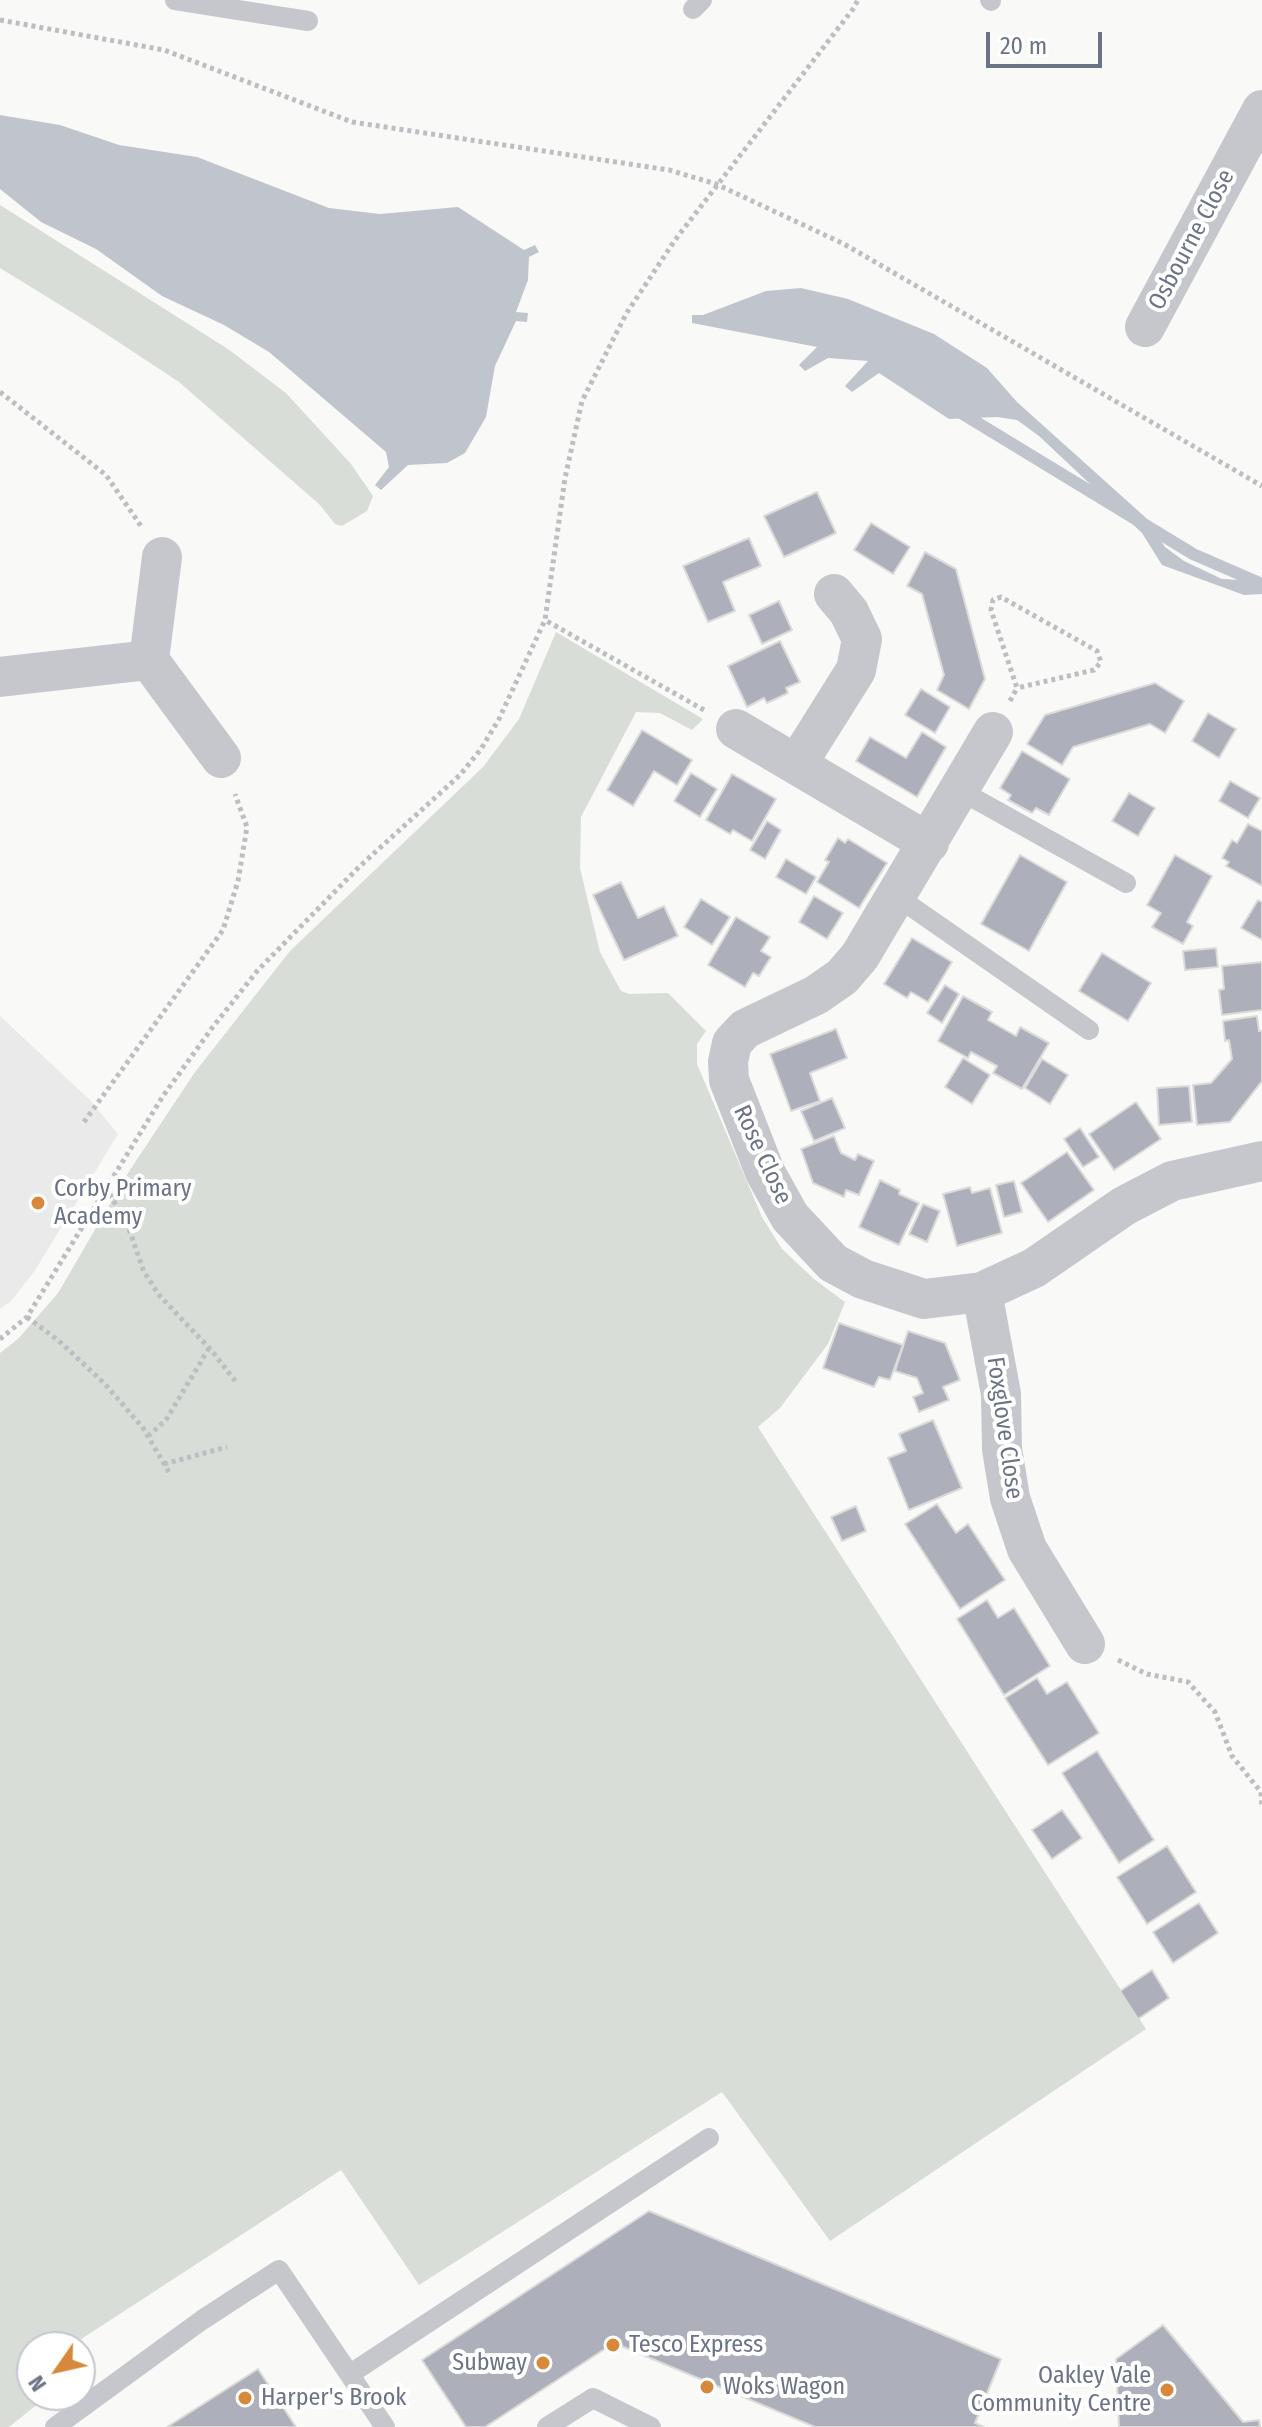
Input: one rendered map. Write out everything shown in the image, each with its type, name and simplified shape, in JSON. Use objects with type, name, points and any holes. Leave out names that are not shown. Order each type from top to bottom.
[{"type":"street","name":"Osbourne Close","points":[[1145,327],[1262,110]]},
{"type":"street","points":[[162,557],[149,660],[221,758]]},
{"type":"street","points":[[797,764],[856,670],[862,639],[849,612],[834,594]]},
{"type":"street","points":[[0,677],[149,660]]},
{"type":"street","points":[[736,729],[929,843]]},
{"type":"street","name":"Rose Close","points":[[993,732],[860,956],[842,977],[816,995],[745,1029],[732,1043],[728,1062],[729,1080],[765,1172],[790,1217],[833,1263],[863,1279],[924,1299],[982,1292],[1034,1268],[1124,1206],[1172,1181],[1262,1161]]},
{"type":"street","name":"Foxglove Close","points":[[982,1292],[1001,1394],[1002,1449],[1010,1498],[1027,1549],[1085,1644]]},
{"type":"lane","points":[[175,0],[308,21]]},
{"type":"lane","points":[[959,790],[1126,883]]},
{"type":"lane","points":[[896,896],[1089,1030]]},
{"type":"lane","points":[[350,2374],[709,2138]]},
{"type":"lane","points":[[55,2427],[202,2320],[279,2270],[385,2427]]},
{"type":"lane","points":[[547,2427],[593,2398],[651,2427]]},
{"type":"path","points":[[0,1339],[27,1317],[163,1096],[258,970],[360,866],[460,775],[481,749],[499,719],[545,620],[565,478],[582,401],[626,314],[716,184],[858,0]]},
{"type":"path","points":[[0,20],[164,50],[352,122],[669,170],[716,184],[844,244],[1262,486]]},
{"type":"path","points":[[0,392],[106,475],[162,557]]},
{"type":"path","points":[[1001,597],[1097,651],[1101,662],[1094,670],[1017,688],[991,610],[993,600],[1001,597]]},
{"type":"path","points":[[545,620],[736,729]]},
{"type":"path","points":[[84,1122],[223,930],[238,881],[247,827],[221,758]]},
{"type":"path","points":[[106,1187],[129,1229],[151,1284],[236,1382]]},
{"type":"path","points":[[27,1317],[59,1341],[105,1384],[148,1436],[170,1474]]},
{"type":"path","points":[[148,1436],[166,1420],[209,1348]]},
{"type":"path","points":[[164,1464],[227,1447]]},
{"type":"path","points":[[1085,1644],[1147,1674],[1188,1682],[1215,1712],[1232,1756],[1261,1792],[1262,1807]]},
{"type":"shaded area","points":[[0,115],[60,125],[119,145],[197,157],[329,208],[380,214],[458,207],[524,250],[535,245],[539,252],[529,257],[528,280],[516,312],[528,313],[527,322],[516,321],[495,366],[486,417],[465,453],[447,463],[408,465],[381,490],[375,485],[389,467],[386,452],[269,352],[224,325],[162,296],[96,249],[41,222],[0,189]]},
{"type":"shaded area","points":[[0,205],[228,349],[286,393],[351,464],[373,496],[367,511],[342,526],[335,524],[319,504],[179,382],[0,268]]},
{"type":"shaded area","points":[[801,288],[848,299],[934,334],[987,368],[1017,402],[1145,517],[1165,547],[1184,561],[1222,579],[1262,581],[1262,594],[1244,595],[1162,565],[1142,533],[1039,436],[1017,420],[997,417],[949,419],[879,373],[852,392],[845,386],[868,361],[828,358],[805,371],[799,365],[817,347],[692,323],[692,315],[703,315],[766,291]]},
{"type":"shaded area","points":[[556,632],[703,719],[692,730],[660,713],[636,712],[581,817],[580,868],[600,952],[621,991],[629,994],[668,993],[706,1031],[697,1044],[697,1064],[762,1217],[782,1249],[845,1302],[828,1344],[780,1408],[758,1427],[1146,2029],[830,2241],[722,2092],[419,2285],[341,2170],[94,2331],[16,2331],[16,2411],[29,2411],[9,2427],[0,2427],[0,1353],[18,1339],[58,1293],[128,1173],[195,1072],[290,951],[483,767],[519,719]]},
{"type":"shaded area","name":"Corby Primary Academy","points":[[0,1016],[90,1100],[118,1134],[34,1272],[11,1301],[0,1309]]},
{"type":"building","points":[[817,492],[836,533],[784,557],[764,516]]},
{"type":"building","points":[[871,523],[910,547],[893,574],[854,550]]},
{"type":"building","points":[[749,538],[761,566],[723,582],[735,611],[708,622],[683,566]]},
{"type":"building","points":[[925,552],[956,569],[985,679],[969,709],[937,690],[944,675],[922,594],[907,586]]},
{"type":"building","points":[[779,601],[792,630],[762,644],[749,615]]},
{"type":"building","points":[[780,641],[800,682],[786,688],[788,693],[767,703],[764,698],[747,707],[728,666]]},
{"type":"building","points":[[1155,683],[1184,701],[1165,733],[1150,724],[1073,747],[1062,765],[1027,744],[1045,715]]},
{"type":"building","points":[[921,689],[950,707],[935,733],[905,715]]},
{"type":"building","points":[[1208,713],[1236,729],[1219,758],[1192,741]]},
{"type":"building","points":[[642,730],[692,760],[677,785],[654,771],[633,806],[607,790]]},
{"type":"building","points":[[922,732],[946,747],[917,797],[856,761],[870,737],[906,758]]},
{"type":"building","points":[[1022,751],[1070,779],[1049,815],[1036,808],[1032,813],[1008,800],[1011,795],[1000,788]]},
{"type":"building","points":[[691,773],[717,789],[700,817],[674,801]]},
{"type":"building","points":[[732,774],[776,799],[752,841],[733,830],[730,834],[706,820]]},
{"type":"building","points":[[1230,781],[1260,798],[1248,818],[1219,801]]},
{"type":"building","points":[[1129,793],[1155,808],[1138,836],[1112,821]]},
{"type":"building","points":[[767,821],[781,830],[765,859],[750,850]]},
{"type":"building","points":[[1248,824],[1262,831],[1262,886],[1226,866],[1229,862],[1222,858],[1232,840],[1237,843]]},
{"type":"building","points":[[838,838],[845,843],[848,839],[887,863],[859,908],[817,882]]},
{"type":"building","points":[[1020,855],[1067,882],[1029,951],[981,924]]},
{"type":"building","points":[[1175,855],[1212,876],[1187,922],[1193,926],[1183,944],[1152,927],[1161,913],[1147,905]]},
{"type":"building","points":[[786,859],[816,877],[806,894],[776,877]]},
{"type":"building","points":[[621,882],[638,918],[664,906],[678,936],[624,960],[593,895]]},
{"type":"building","points":[[814,896],[843,913],[827,939],[799,922]]},
{"type":"building","points":[[701,899],[730,917],[712,945],[684,927]]},
{"type":"building","points":[[1258,900],[1262,902],[1262,940],[1241,928]]},
{"type":"building","points":[[736,917],[770,937],[761,951],[771,957],[759,976],[753,973],[745,987],[708,965]]},
{"type":"building","points":[[912,938],[952,962],[928,1002],[911,992],[907,998],[884,984]]},
{"type":"building","points":[[1216,948],[1218,967],[1185,970],[1183,951]]},
{"type":"building","points":[[1102,953],[1151,983],[1128,1021],[1079,991]]},
{"type":"building","points":[[1262,962],[1262,1010],[1222,1015],[1219,990],[1224,989],[1222,966]]},
{"type":"building","points":[[945,985],[959,994],[942,1023],[927,1013]]},
{"type":"building","points":[[963,996],[992,1012],[988,1020],[1016,1036],[1020,1027],[1049,1043],[1022,1089],[993,1073],[997,1066],[971,1052],[968,1058],[938,1041]]},
{"type":"building","points":[[1257,1016],[1259,1031],[1262,1031],[1262,1081],[1230,1122],[1197,1125],[1193,1085],[1211,1083],[1232,1059],[1229,1040],[1225,1041],[1223,1021]]},
{"type":"building","points":[[836,1029],[847,1058],[810,1073],[820,1101],[791,1111],[770,1054]]},
{"type":"building","points":[[963,1058],[990,1075],[972,1104],[945,1087]]},
{"type":"building","points":[[1042,1059],[1068,1075],[1050,1104],[1025,1088]]},
{"type":"building","points":[[1189,1086],[1192,1122],[1159,1125],[1157,1088]]},
{"type":"building","points":[[832,1098],[845,1128],[814,1141],[801,1111]]},
{"type":"building","points":[[1136,1102],[1161,1139],[1114,1170],[1089,1134]]},
{"type":"building","points":[[1080,1128],[1099,1157],[1083,1167],[1064,1139]]},
{"type":"building","points":[[834,1136],[841,1153],[855,1160],[858,1154],[874,1161],[859,1195],[846,1190],[844,1197],[813,1183],[801,1149]]},
{"type":"building","points":[[1067,1152],[1094,1190],[1048,1222],[1021,1183]]},
{"type":"building","points":[[880,1180],[900,1190],[899,1194],[919,1203],[899,1245],[859,1227]]},
{"type":"building","points":[[1014,1181],[1022,1212],[1004,1217],[996,1185]]},
{"type":"building","points":[[970,1187],[972,1193],[990,1188],[1002,1233],[957,1246],[943,1194]]},
{"type":"building","points":[[923,1204],[940,1211],[927,1242],[909,1234]]},
{"type":"building","points":[[839,1323],[903,1345],[890,1380],[879,1377],[874,1387],[823,1368]]},
{"type":"building","points":[[908,1331],[945,1343],[960,1380],[943,1387],[949,1400],[919,1412],[913,1397],[923,1393],[917,1378],[895,1371]]},
{"type":"building","points":[[933,1420],[962,1488],[909,1510],[888,1458],[906,1451],[899,1434]]},
{"type":"building","points":[[937,1504],[956,1533],[968,1524],[1005,1580],[960,1609],[905,1524]]},
{"type":"building","points":[[856,1506],[866,1531],[842,1541],[831,1517]]},
{"type":"building","points":[[987,1600],[998,1618],[1014,1608],[1050,1666],[1004,1695],[957,1619]]},
{"type":"building","points":[[1037,1678],[1047,1694],[1067,1682],[1099,1733],[1048,1765],[1005,1698]]},
{"type":"building","points":[[1097,1751],[1154,1840],[1119,1863],[1062,1773]]},
{"type":"building","points":[[1062,1810],[1082,1838],[1052,1859],[1032,1830]]},
{"type":"building","points":[[1167,1846],[1196,1892],[1147,1924],[1117,1877]]},
{"type":"building","points":[[1199,1903],[1218,1933],[1173,1963],[1153,1932]]},
{"type":"building","points":[[1152,1970],[1169,1998],[1138,2019],[1120,1991]]},
{"type":"building","points":[[649,2211],[1001,2359],[975,2423],[984,2427],[815,2427],[614,2343],[485,2427],[466,2427],[422,2360]]},
{"type":"building","name":"Oakley Vale Community Centre","points":[[1163,2325],[1243,2422],[1259,2420],[1260,2427],[1119,2427],[1116,2359]]},
{"type":"building","name":"Harper's Brook","points":[[258,2369],[296,2427],[167,2427]]},
{"type":"waterway","points":[[958,411],[1193,554],[1262,584]]},
{"type":"place","name":"Corby Primary Academy","points":[[38,1203]]},
{"type":"place","name":"Tesco Express","points":[[613,2345]]},
{"type":"place","name":"Subway","points":[[543,2363]]},
{"type":"place","name":"Woks Wagon","points":[[707,2387]]},
{"type":"place","name":"Oakley Vale Community Centre","points":[[1167,2390]]},
{"type":"place","name":"Harper's Brook","points":[[245,2398]]}]
